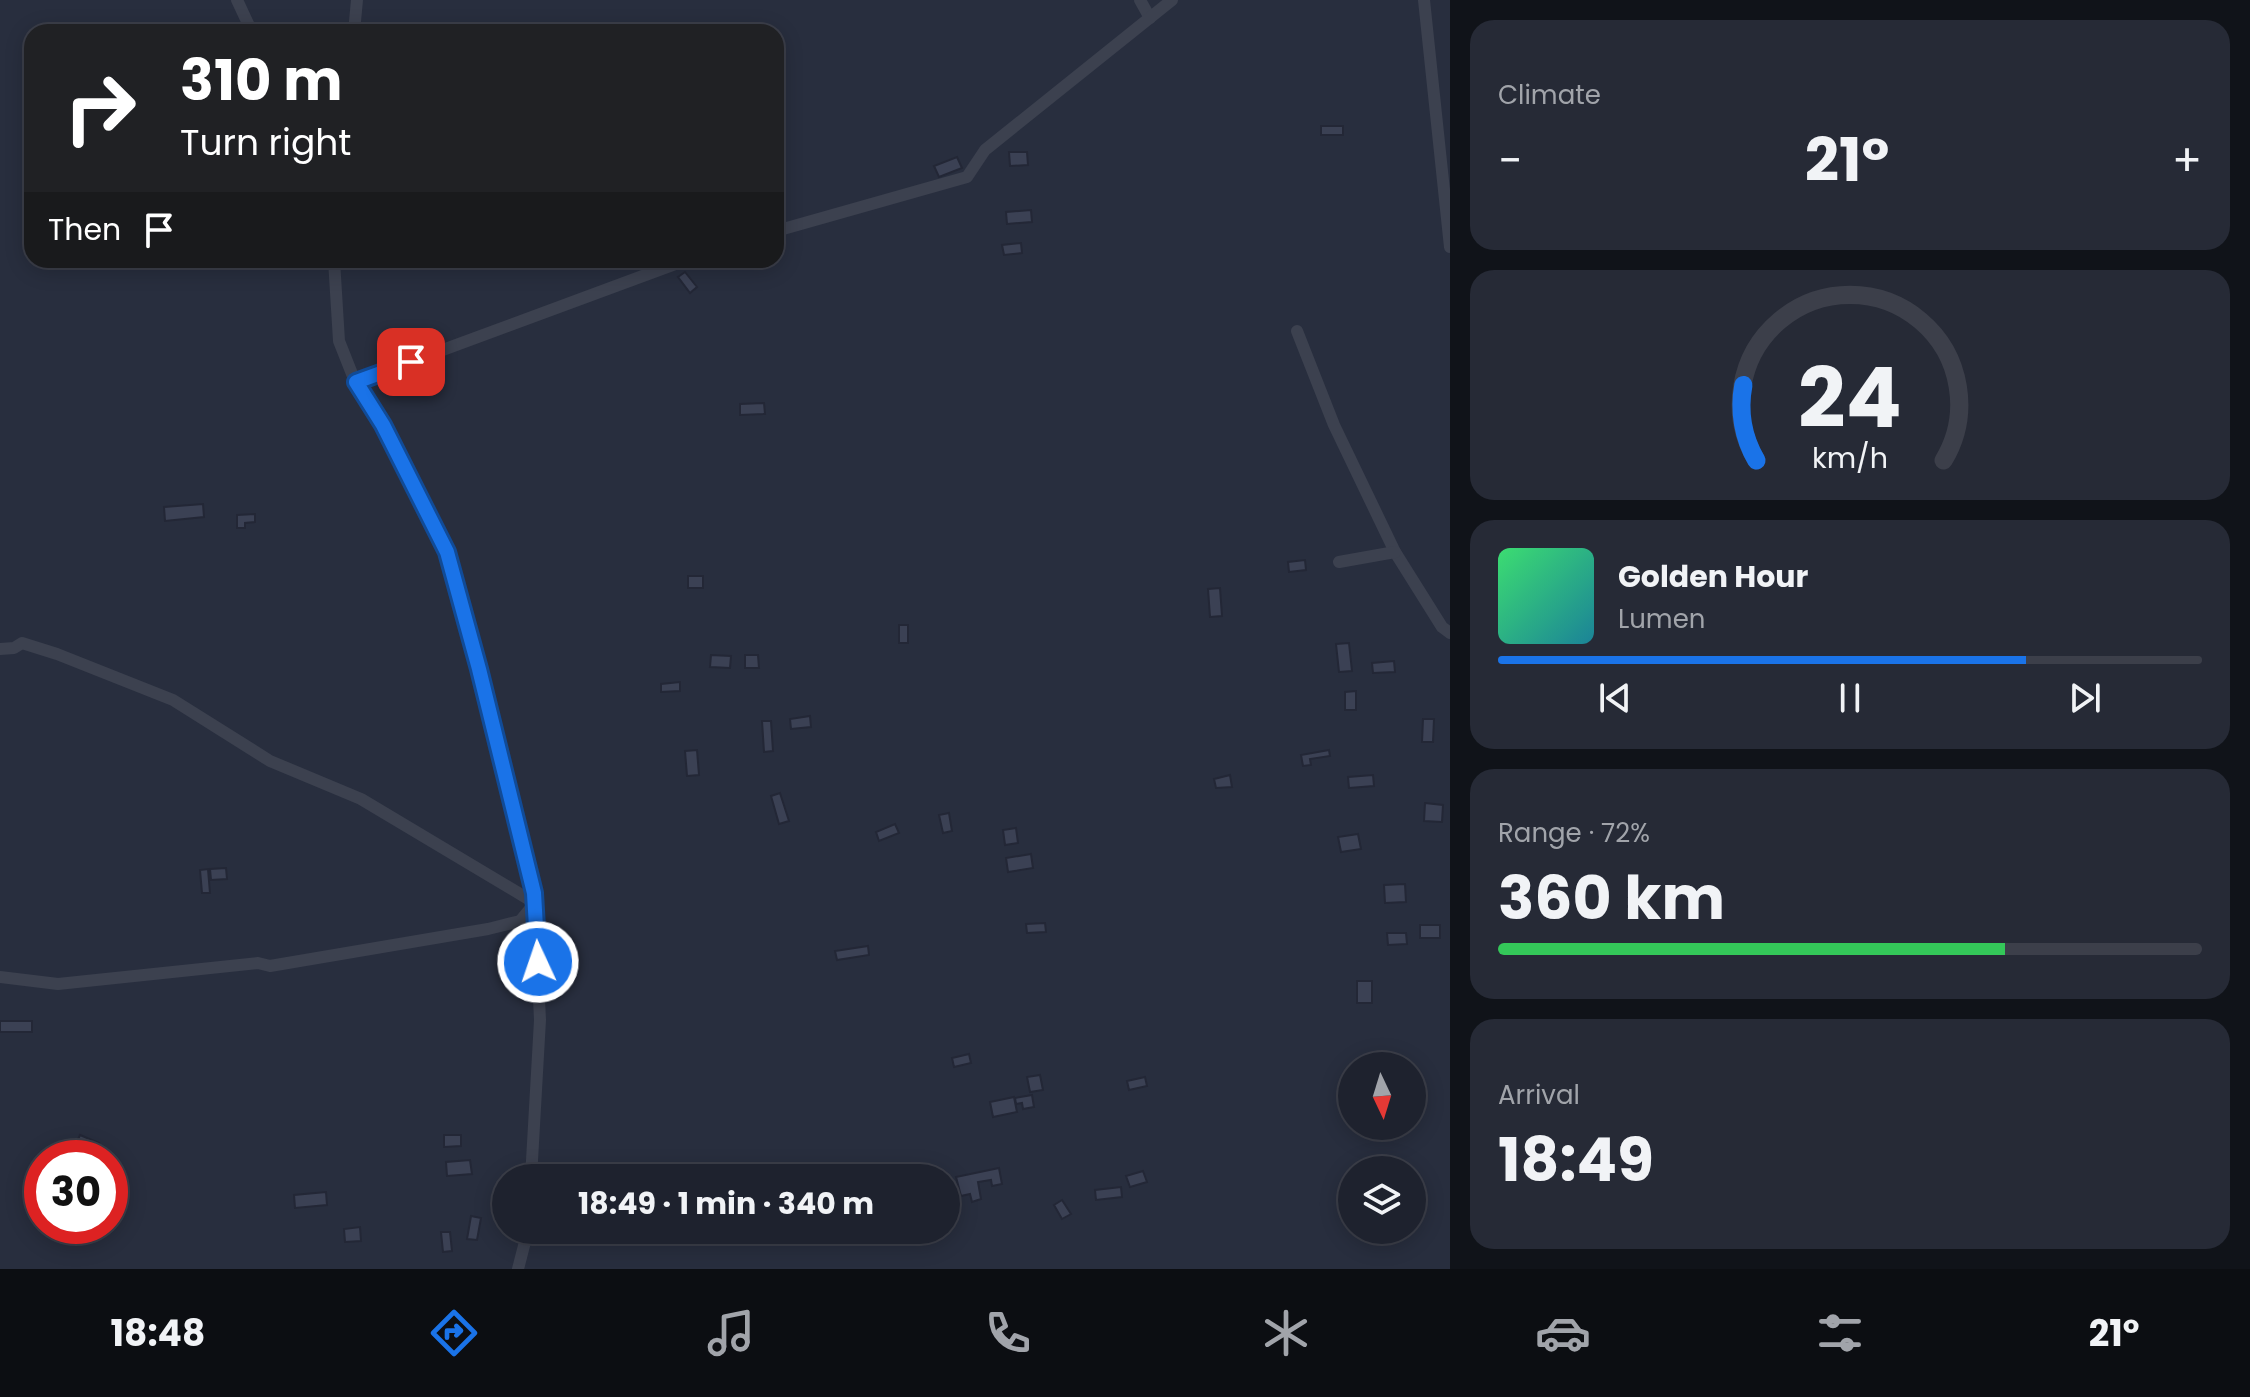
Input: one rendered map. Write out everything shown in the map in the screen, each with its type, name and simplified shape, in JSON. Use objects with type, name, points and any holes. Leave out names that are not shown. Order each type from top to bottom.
[{"type":"street","points":[[237,0],[248,24]]},
{"type":"street","points":[[355,24],[357,0]]},
{"type":"street","points":[[1140,0],[1150,18]]},
{"type":"street","points":[[784,229],[967,177],[985,150],[1172,0]]},
{"type":"street","points":[[1424,0],[1450,247]]},
{"type":"street","points":[[334,268],[339,341],[356,382],[383,425],[447,552],[479,669],[535,903],[540,1020],[532,1164]]},
{"type":"street","points":[[356,382],[664,268]]},
{"type":"street","points":[[1297,331],[1334,425],[1395,552],[1442,627],[1450,633]]},
{"type":"street","points":[[1339,562],[1395,552]]},
{"type":"street","points":[[0,649],[14,648],[22,643],[173,700],[270,761],[361,799],[535,903]]},
{"type":"street","points":[[0,977],[58,984],[258,963],[270,966],[488,929],[520,921],[535,903]]},
{"type":"street","points":[[518,1269],[524,1244]]},
{"type":"building","points":[[1321,126],[1343,126],[1343,135],[1321,135]]},
{"type":"building","points":[[1009,152],[1027,152],[1028,165],[1010,166]]},
{"type":"building","points":[[957,157],[962,168],[939,177],[934,166]]},
{"type":"building","points":[[1031,210],[1032,222],[1007,224],[1006,212]]},
{"type":"building","points":[[1021,243],[1022,253],[1004,255],[1002,245]]},
{"type":"building","points":[[685,272],[697,287],[690,293],[678,277]]},
{"type":"building","points":[[764,403],[765,414],[740,415],[740,404]]},
{"type":"building","points":[[203,504],[204,517],[165,521],[164,507]]},
{"type":"building","points":[[255,514],[255,522],[245,523],[245,528],[237,528],[237,515]]},
{"type":"building","points":[[1305,560],[1306,570],[1289,572],[1288,562]]},
{"type":"building","points":[[688,576],[703,576],[703,588],[688,588]]},
{"type":"building","points":[[1220,588],[1222,616],[1210,617],[1208,589]]},
{"type":"building","points":[[899,625],[908,625],[908,643],[899,643]]},
{"type":"building","points":[[1349,643],[1352,671],[1339,672],[1336,644]]},
{"type":"building","points":[[711,655],[731,656],[730,668],[710,667]]},
{"type":"building","points":[[745,655],[758,655],[759,668],[745,668]]},
{"type":"building","points":[[1394,661],[1395,672],[1373,673],[1372,663]]},
{"type":"building","points":[[680,682],[680,691],[661,692],[661,684]]},
{"type":"building","points":[[1356,691],[1356,710],[1345,710],[1345,692]]},
{"type":"building","points":[[810,716],[811,727],[791,729],[790,719]]},
{"type":"building","points":[[1423,719],[1434,719],[1433,742],[1422,742]]},
{"type":"building","points":[[762,721],[771,721],[773,751],[764,752]]},
{"type":"building","points":[[697,750],[699,775],[687,776],[685,751]]},
{"type":"building","points":[[1329,750],[1330,756],[1310,759],[1311,765],[1303,766],[1301,755]]},
{"type":"building","points":[[1230,775],[1232,787],[1216,788],[1214,779]]},
{"type":"building","points":[[1373,775],[1374,786],[1349,788],[1348,777]]},
{"type":"building","points":[[780,793],[789,821],[779,824],[771,796]]},
{"type":"building","points":[[1425,803],[1443,805],[1442,822],[1424,821]]},
{"type":"building","points":[[949,813],[952,831],[943,833],[939,815]]},
{"type":"building","points":[[895,824],[899,833],[879,841],[876,832]]},
{"type":"building","points":[[1016,828],[1018,843],[1005,845],[1003,830]]},
{"type":"building","points":[[1358,834],[1361,849],[1341,852],[1338,837]]},
{"type":"building","points":[[1031,854],[1033,868],[1008,872],[1006,858]]},
{"type":"building","points":[[226,868],[227,879],[211,880],[210,869]]},
{"type":"building","points":[[208,869],[210,893],[202,893],[200,870]]},
{"type":"building","points":[[1405,884],[1406,902],[1385,903],[1384,885]]},
{"type":"building","points":[[1045,923],[1046,932],[1027,933],[1026,924]]},
{"type":"building","points":[[1420,925],[1440,925],[1440,938],[1420,938]]},
{"type":"building","points":[[1387,933],[1406,933],[1407,944],[1388,945]]},
{"type":"building","points":[[868,946],[869,955],[837,960],[835,951]]},
{"type":"building","points":[[1357,981],[1372,981],[1372,1003],[1357,1003]]},
{"type":"building","points":[[0,1021],[32,1021],[32,1032],[0,1032]]},
{"type":"building","points":[[969,1054],[971,1063],[954,1067],[952,1058]]},
{"type":"building","points":[[1040,1075],[1043,1090],[1030,1092],[1027,1077]]},
{"type":"building","points":[[1145,1077],[1147,1086],[1129,1090],[1127,1081]]},
{"type":"building","points":[[1032,1095],[1034,1107],[1023,1109],[1022,1103],[1016,1104],[1015,1098]]},
{"type":"building","points":[[1014,1097],[1017,1112],[993,1117],[990,1102]]},
{"type":"building","points":[[444,1135],[461,1135],[461,1146],[444,1147]]},
{"type":"building","points":[[470,1160],[472,1174],[447,1176],[446,1162]]},
{"type":"building","points":[[999,1168],[1002,1184],[992,1186],[991,1180],[978,1182],[981,1199],[972,1202],[970,1194],[961,1196],[960,1176]]},
{"type":"building","points":[[1143,1171],[1147,1182],[1130,1187],[1126,1176]]},
{"type":"building","points":[[1121,1187],[1122,1197],[1096,1200],[1095,1190]]},
{"type":"building","points":[[326,1192],[327,1205],[295,1208],[294,1195]]},
{"type":"building","points":[[1062,1200],[1071,1214],[1062,1219],[1054,1205]]},
{"type":"building","points":[[471,1216],[481,1218],[477,1240],[467,1239]]},
{"type":"building","points":[[360,1227],[361,1241],[345,1242],[344,1229]]},
{"type":"building","points":[[441,1232],[450,1232],[452,1251],[443,1252]]},
{"type":"route","points":[[411,362],[356,382],[383,425],[447,552],[534,893],[538,962]]}]
